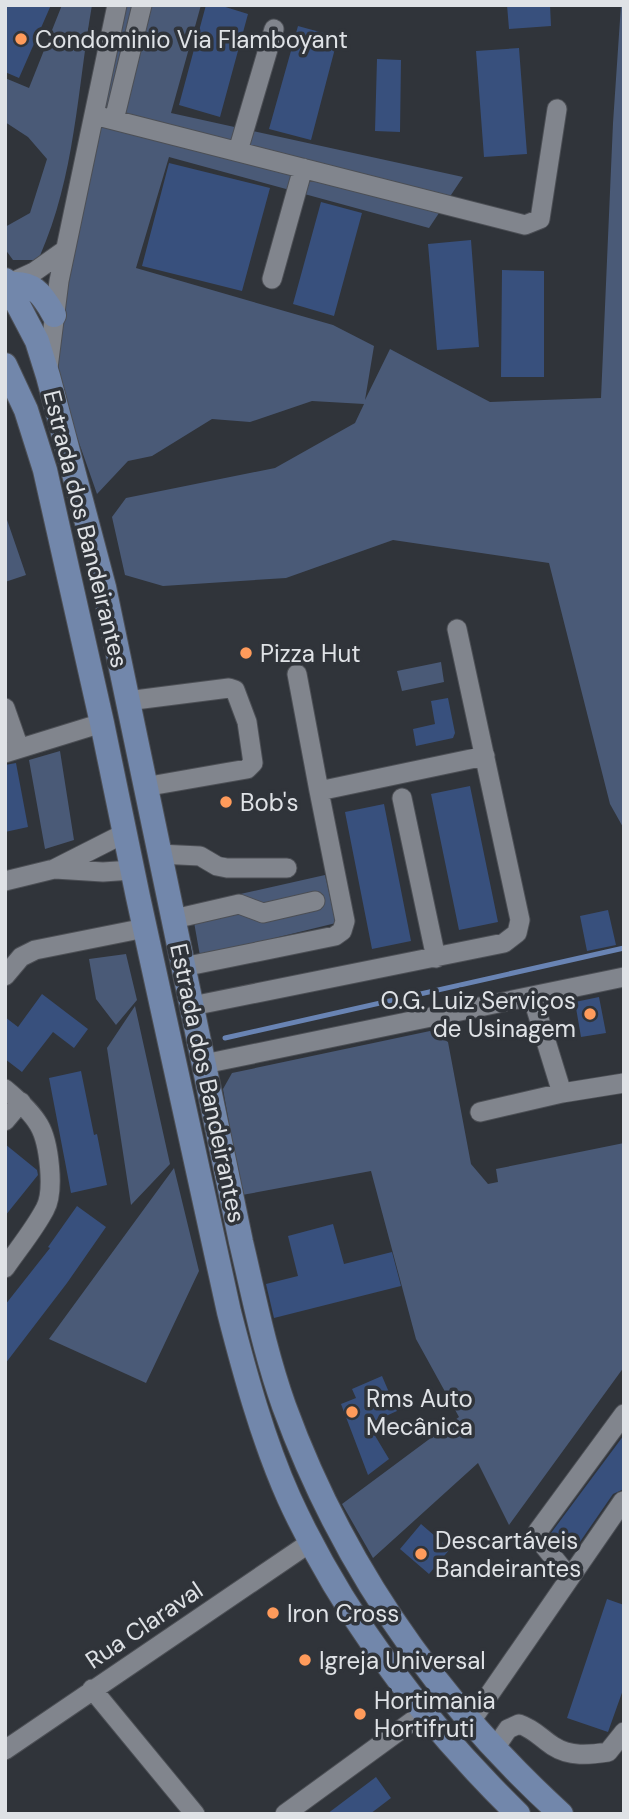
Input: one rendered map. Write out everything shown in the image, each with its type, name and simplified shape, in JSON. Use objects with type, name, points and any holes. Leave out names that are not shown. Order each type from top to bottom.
[{"type":"main road","points":[[6,283],[32,286],[46,299],[54,315]]},
{"type":"main road","name":"Estrada dos Bandeirantes","points":[[6,283],[37,341],[104,587],[144,787],[265,1347],[300,1444],[340,1534],[389,1617],[447,1695],[527,1783],[561,1814]]},
{"type":"main road","name":"Estrada dos Bandeirantes","points":[[5,365],[26,410],[45,470],[229,1312],[247,1379],[288,1496],[334,1586],[358,1624],[425,1712],[508,1808]]},
{"type":"street","points":[[48,376],[54,315],[65,250],[117,5]]},
{"type":"street","points":[[114,120],[142,5]]},
{"type":"street","points":[[238,151],[274,29]]},
{"type":"street","points":[[94,115],[525,225],[540,219],[557,109]]},
{"type":"street","points":[[272,279],[303,169]]},
{"type":"street","points":[[6,283],[41,268],[65,250]]},
{"type":"street","points":[[192,1006],[505,943],[517,933],[520,920],[457,628]]},
{"type":"street","points":[[183,967],[335,936],[342,931],[345,921],[297,674]]},
{"type":"street","points":[[127,701],[229,688],[236,690],[247,722],[253,763],[247,769],[144,787]]},
{"type":"street","points":[[6,712],[12,750],[102,723]]},
{"type":"street","points":[[319,791],[485,756]]},
{"type":"street","points":[[402,798],[436,958]]},
{"type":"street","points":[[5,881],[54,869],[125,833]]},
{"type":"street","points":[[159,854],[200,856],[217,866],[227,868],[288,868]]},
{"type":"street","points":[[54,869],[103,872],[132,870]]},
{"type":"street","points":[[174,919],[239,904],[263,913],[315,901]]},
{"type":"street","points":[[5,976],[21,957],[36,950],[145,929]]},
{"type":"street","points":[[204,1064],[624,977]]},
{"type":"street","points":[[532,996],[562,1093]]},
{"type":"street","points":[[480,1112],[562,1093],[624,1083]]},
{"type":"street","points":[[5,1089],[21,1102],[40,1126],[51,1175],[51,1192],[46,1208],[5,1268]]},
{"type":"street","points":[[5,1121],[21,1102]]},
{"type":"street","points":[[569,1577],[541,1542],[538,1531],[624,1414]]},
{"type":"street","points":[[471,1721],[623,1501]]},
{"type":"street","name":"Rua Claraval","points":[[5,1750],[311,1542]]},
{"type":"street","points":[[92,1689],[195,1814]]},
{"type":"street","points":[[285,1814],[425,1712]]},
{"type":"street","points":[[495,1748],[508,1730],[519,1724],[531,1728],[554,1746],[572,1754],[608,1752],[624,1732]]},
{"type":"shaded area","points":[[62,5],[92,5],[67,167],[60,198],[38,260],[13,260],[5,249],[5,227],[30,213],[47,159],[28,137],[5,122],[5,78],[29,88]]},
{"type":"shaded area","points":[[125,5],[201,5],[171,113],[463,177],[429,228],[169,157],[136,268],[333,325],[374,346],[365,400],[390,349],[490,402],[601,398],[613,123],[621,5],[624,5],[624,829],[610,804],[549,563],[393,540],[286,578],[163,586],[125,575],[112,517],[126,498],[275,468],[355,423],[364,404],[312,401],[250,422],[212,419],[152,456],[128,461],[97,494],[64,400],[58,364],[74,236]]},
{"type":"shaded area","points":[[5,514],[26,575],[5,582]]},
{"type":"shaded area","points":[[441,662],[444,682],[402,691],[397,671]]},
{"type":"shaded area","points":[[60,751],[74,840],[45,849],[29,760]]},
{"type":"shaded area","points":[[325,875],[336,923],[200,956],[191,905]]},
{"type":"shaded area","points":[[126,954],[137,1000],[116,1025],[96,999],[89,959]]},
{"type":"shaded area","points":[[135,1006],[170,1164],[131,1205],[107,1048]]},
{"type":"shaded area","points":[[430,1031],[448,1042],[471,1164],[488,1184],[498,1182],[496,1169],[624,1143],[624,1367],[509,1525],[478,1463],[373,1558],[342,1504],[459,1417],[416,1339],[371,1171],[242,1195],[223,1089],[232,1073]]},
{"type":"shaded area","points":[[174,1168],[199,1271],[146,1383],[49,1339]]},
{"type":"building","name":"Condominio Via Flamboyant","points":[[5,5],[51,5],[19,78],[5,72]]},
{"type":"building","points":[[206,5],[219,5],[248,14],[220,117],[179,105]]},
{"type":"building","points":[[507,5],[550,5],[551,26],[509,29]]},
{"type":"building","points":[[298,26],[338,37],[311,140],[269,129]]},
{"type":"building","points":[[519,48],[527,154],[484,157],[476,51]]},
{"type":"building","points":[[377,59],[401,60],[400,132],[375,131]]},
{"type":"building","points":[[169,163],[270,188],[242,291],[142,266]]},
{"type":"building","points":[[321,202],[362,213],[334,316],[293,304]]},
{"type":"building","points":[[471,240],[479,347],[437,350],[428,244]]},
{"type":"building","points":[[502,270],[544,271],[544,377],[501,377]]},
{"type":"building","points":[[448,698],[455,733],[453,738],[416,746],[413,729],[435,724],[431,701]]},
{"type":"building","points":[[16,763],[28,827],[5,832],[5,765]]},
{"type":"building","points":[[470,786],[498,922],[459,930],[431,794]]},
{"type":"building","points":[[384,804],[411,941],[372,949],[345,812]]},
{"type":"building","points":[[608,910],[616,945],[587,951],[580,916]]},
{"type":"building","points":[[42,994],[88,1029],[74,1048],[53,1032],[22,1072],[5,1059],[5,1017],[18,1027]]},
{"type":"building","points":[[599,997],[606,1033],[581,1037],[575,1002]]},
{"type":"building","points":[[81,1071],[107,1185],[71,1193],[49,1078]]},
{"type":"building","points":[[5,1144],[37,1170],[38,1175],[5,1216]]},
{"type":"building","points":[[77,1206],[106,1227],[5,1364],[5,1305],[50,1248],[48,1247]]},
{"type":"building","points":[[333,1224],[344,1264],[392,1252],[401,1286],[274,1318],[266,1284],[298,1276],[288,1236]]},
{"type":"building","points":[[382,1376],[397,1411],[368,1424],[389,1459],[368,1475],[341,1404],[356,1398],[352,1389]]},
{"type":"building","points":[[624,1435],[624,1489],[613,1494],[573,1552],[554,1539],[551,1533]]},
{"type":"building","points":[[421,1524],[450,1549],[429,1574],[400,1549]]},
{"type":"building","points":[[607,1599],[624,1605],[624,1687],[608,1732],[567,1718]]},
{"type":"building","points":[[376,1777],[391,1798],[370,1814],[327,1814]]},
{"type":"waterway","points":[[225,1038],[624,948]]},
{"type":"place","name":"Condominio Via Flamboyant","points":[[21,39]]},
{"type":"place","name":"Pizza Hut","points":[[246,653]]},
{"type":"place","name":"Bob's","points":[[226,802]]},
{"type":"place","name":"O.G. Luiz Serviços de Usinagem","points":[[590,1014]]},
{"type":"place","name":"Rms Auto Mecânica","points":[[352,1412]]},
{"type":"place","name":"Descartáveis Bandeirantes","points":[[421,1554]]},
{"type":"place","name":"Iron Cross","points":[[273,1613]]},
{"type":"place","name":"Igreja Universal","points":[[305,1660]]},
{"type":"place","name":"Hortimania Hortifruti","points":[[360,1714]]}]
